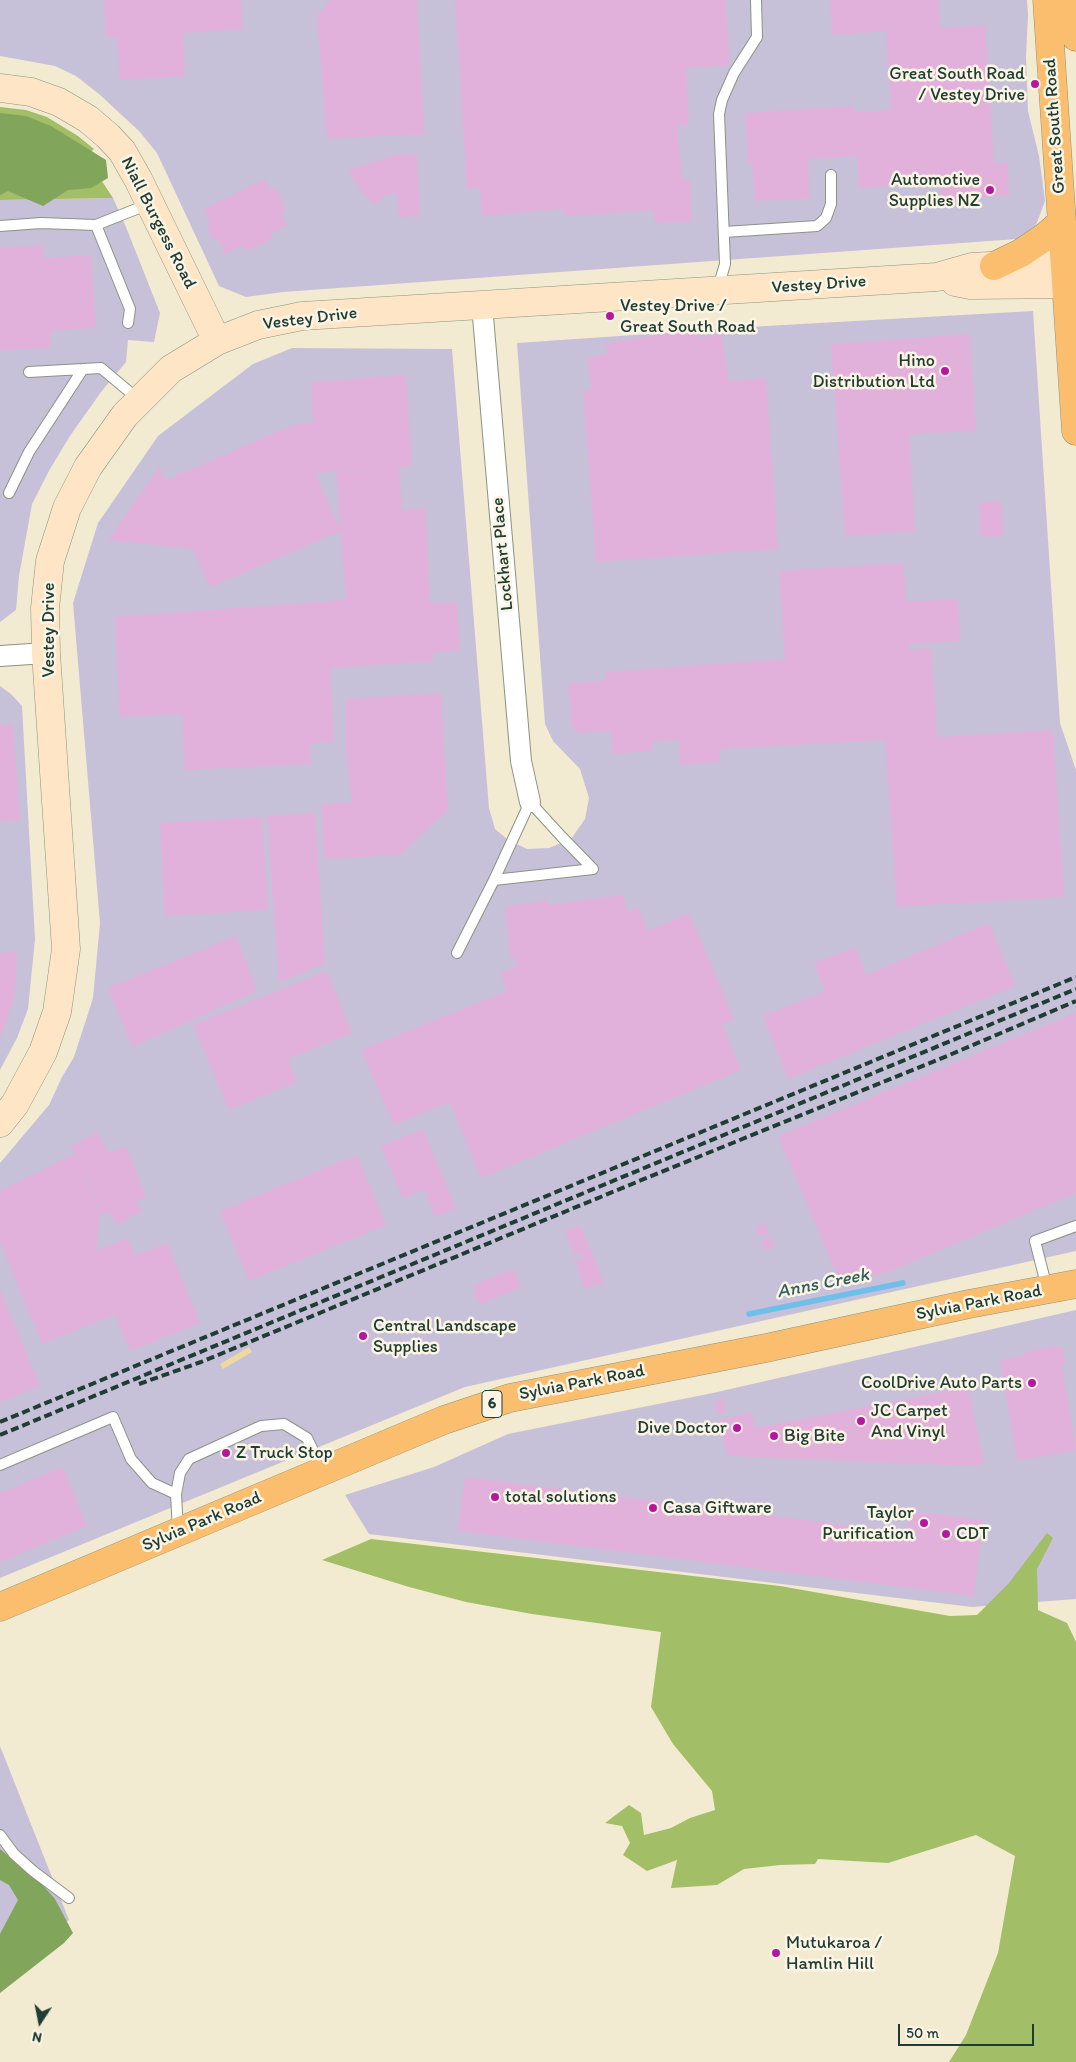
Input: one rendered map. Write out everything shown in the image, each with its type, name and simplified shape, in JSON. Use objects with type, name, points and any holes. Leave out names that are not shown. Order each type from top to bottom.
[{"type":"main road","name":"Great South Road","points":[[1048,0],[1062,222],[1070,273],[1076,431]]},
{"type":"main road","name":"Great South Road","points":[[1071,0],[1076,37]]},
{"type":"main road","points":[[994,266],[1021,253],[1046,236],[1062,222]]},
{"type":"main road","name":"Sylvia Park Road","points":[[0,1607],[444,1420],[510,1398],[766,1348],[969,1304],[1076,1284]]},
{"type":"street","name":"Niall Burgess Road","points":[[0,88],[41,95],[80,113],[103,131],[122,151],[150,203],[217,340]]},
{"type":"street","name":"Vestey Drive","points":[[0,1123],[15,1104],[43,1052],[57,1012],[66,949],[46,653],[45,608],[50,561],[67,508],[88,467],[125,415],[171,369],[217,340],[258,325],[302,316],[937,277],[972,267],[994,266],[1070,273]]},
{"type":"street","name":"Vestey Drive","points":[[937,277],[970,285],[1070,273]]},
{"type":"street","name":"Lockhart Place","points":[[482,305],[521,761],[530,802]]},
{"type":"street","points":[[0,656],[46,653]]},
{"type":"lane","points":[[717,291],[725,264],[719,114],[722,100],[734,73],[757,37],[756,0]]},
{"type":"lane","points":[[724,232],[817,226],[826,218],[831,204],[832,175]]},
{"type":"lane","points":[[0,226],[41,223],[96,224],[150,203]]},
{"type":"lane","points":[[96,224],[130,309],[128,323]]},
{"type":"lane","points":[[29,372],[101,368],[140,400]]},
{"type":"lane","points":[[9,493],[37,438],[83,369]]},
{"type":"lane","points":[[457,953],[494,880],[530,802],[593,869],[494,880]]},
{"type":"lane","points":[[1048,1290],[1035,1241],[1076,1226]]},
{"type":"lane","points":[[0,1465],[113,1417],[131,1458],[152,1483],[176,1494]]},
{"type":"lane","points":[[178,1532],[176,1494],[180,1473],[190,1459],[261,1426],[284,1424],[307,1438],[323,1471]]},
{"type":"lane","points":[[0,1835],[14,1854],[69,1898]]},
{"type":"shaded area","points":[[0,0],[1027,0],[1026,57],[1028,111],[1039,156],[1045,201],[1036,225],[1017,239],[283,292],[246,297],[219,286],[157,153],[139,131],[99,94],[76,76],[55,66],[0,56]]},
{"type":"shaded area","points":[[113,198],[160,313],[154,342],[128,340],[126,362],[101,392],[70,436],[50,469],[32,504],[19,576],[16,610],[0,622],[0,200]]},
{"type":"shaded area","points":[[1033,311],[1060,723],[1076,770],[1076,1251],[465,1387],[0,1578],[0,1163],[49,1105],[74,1057],[93,998],[100,923],[73,603],[98,523],[158,436],[253,364],[292,348],[452,349],[489,808],[495,829],[508,840],[527,849],[549,848],[571,839],[585,819],[589,798],[580,769],[553,741],[545,724],[517,343],[766,326]]},
{"type":"shaded area","points":[[0,686],[22,706],[35,939],[28,1009],[17,1038],[0,1070]]},
{"type":"shaded area","points":[[1076,1310],[1076,1599],[972,1607],[369,1534],[345,1495],[434,1467],[508,1434],[713,1393]]},
{"type":"shaded area","points":[[0,1746],[69,1920],[0,1960]]},
{"type":"green space","points":[[0,107],[26,110],[47,117],[78,136],[94,149],[86,157],[113,198],[0,200]]},
{"type":"green space","points":[[0,113],[26,116],[51,126],[106,160],[108,178],[91,188],[68,190],[43,206],[8,191],[0,195]]},
{"type":"green space","points":[[1047,1533],[1053,1538],[1037,1569],[1038,1610],[1067,1623],[1076,1642],[1076,2062],[949,2062],[966,2035],[998,1953],[1015,1856],[976,1835],[888,1863],[818,1859],[815,1864],[744,1869],[717,1885],[671,1888],[677,1860],[647,1871],[623,1855],[630,1843],[622,1826],[605,1823],[629,1805],[641,1813],[644,1835],[671,1828],[690,1818],[715,1810],[712,1791],[673,1744],[651,1707],[661,1632],[532,1614],[466,1602],[409,1587],[322,1560],[371,1539],[780,1586],[950,1616],[977,1615],[1009,1583]]},
{"type":"green space","points":[[0,1849],[39,1881],[55,1899],[73,1933],[64,1943],[0,1993],[0,1934],[18,1900],[9,1885],[0,1880]]},
{"type":"sand","points":[[249,1347],[252,1352],[223,1369],[220,1364]]},
{"type":"building","points":[[104,0],[241,0],[243,29],[183,33],[185,76],[120,80],[117,37],[106,37]]},
{"type":"building","points":[[331,0],[417,0],[424,134],[327,139],[317,16]]},
{"type":"building","points":[[455,0],[725,0],[730,65],[686,68],[689,124],[677,125],[682,180],[690,179],[692,221],[655,223],[654,210],[565,216],[564,209],[482,216],[480,188],[467,189]]},
{"type":"building","points":[[830,0],[938,0],[940,28],[985,25],[994,163],[1008,163],[1009,195],[941,200],[941,183],[859,188],[857,156],[808,159],[810,198],[755,201],[752,163],[748,163],[745,113],[854,106],[854,112],[891,110],[886,31],[832,35]]},
{"type":"building","points":[[417,154],[420,216],[399,218],[397,194],[387,193],[374,206],[361,191],[348,170],[395,155]]},
{"type":"building","points":[[265,179],[270,190],[276,188],[286,211],[281,213],[287,225],[270,233],[273,239],[246,251],[244,245],[225,254],[220,242],[214,240],[210,234],[209,220],[204,209]]},
{"type":"building","points":[[43,245],[44,258],[91,255],[96,328],[50,331],[50,348],[0,350],[0,248]]},
{"type":"building","points":[[699,329],[699,338],[721,333],[729,381],[766,378],[778,549],[596,562],[583,390],[591,390],[587,358],[608,354],[606,343]]},
{"type":"building","points":[[970,334],[976,431],[909,434],[915,531],[845,536],[831,344]]},
{"type":"building","points":[[406,375],[412,466],[315,473],[341,531],[210,587],[193,549],[108,540],[159,468],[166,480],[293,425],[313,423],[311,382]]},
{"type":"building","points":[[399,467],[402,510],[425,508],[430,603],[457,602],[460,651],[433,652],[433,661],[330,668],[334,742],[310,743],[311,764],[185,770],[182,714],[120,717],[115,617],[346,600],[336,472]]},
{"type":"building","points":[[1001,501],[1004,536],[981,537],[979,502]]},
{"type":"building","points":[[903,563],[906,602],[958,599],[960,641],[908,644],[909,650],[931,648],[937,737],[1053,730],[1064,897],[897,907],[885,740],[720,749],[720,762],[680,765],[679,740],[652,741],[652,751],[613,754],[611,731],[579,733],[572,727],[568,683],[606,681],[605,672],[785,659],[779,571]]},
{"type":"building","points":[[441,693],[448,810],[400,855],[324,859],[321,804],[352,802],[346,750],[346,699]]},
{"type":"building","points":[[13,724],[20,820],[0,821],[0,725]]},
{"type":"building","points":[[315,813],[325,964],[279,982],[267,816]]},
{"type":"building","points":[[262,817],[268,910],[165,916],[160,823]]},
{"type":"building","points":[[624,895],[627,911],[639,907],[648,931],[689,913],[734,1019],[722,1024],[741,1070],[481,1178],[450,1102],[394,1125],[361,1050],[507,991],[500,973],[517,967],[515,958],[510,958],[505,907],[547,900],[548,905]]},
{"type":"building","points":[[989,923],[1015,986],[788,1079],[763,1016],[825,991],[814,963],[855,947],[866,975]]},
{"type":"building","points":[[236,936],[257,991],[132,1047],[108,988]]},
{"type":"building","points":[[17,952],[13,1001],[0,1039],[0,953]]},
{"type":"building","points":[[327,971],[352,1033],[288,1059],[297,1082],[229,1110],[193,1025]]},
{"type":"building","points":[[1076,1013],[1076,1193],[883,1274],[840,1281],[778,1136]]},
{"type":"building","points":[[423,1129],[456,1209],[435,1217],[424,1189],[403,1198],[381,1146]]},
{"type":"building","points":[[97,1132],[109,1153],[126,1146],[146,1197],[136,1201],[142,1211],[117,1225],[109,1211],[101,1214],[83,1169],[100,1213],[96,1251],[128,1238],[135,1256],[167,1243],[200,1323],[130,1351],[115,1314],[42,1344],[0,1242],[0,1191],[75,1154],[71,1147]]},
{"type":"building","points":[[357,1155],[386,1225],[249,1281],[220,1211]]},
{"type":"building","points":[[760,1224],[764,1224],[768,1230],[764,1236],[760,1236],[756,1232],[756,1228]]},
{"type":"building","points":[[580,1225],[604,1282],[585,1289],[575,1261],[584,1258],[582,1253],[574,1256],[565,1231]]},
{"type":"building","points":[[766,1238],[770,1238],[774,1244],[770,1250],[766,1250],[762,1246],[762,1242]]},
{"type":"building","points":[[513,1269],[521,1287],[479,1305],[473,1292],[477,1291],[474,1285]]},
{"type":"building","points":[[0,1290],[40,1386],[0,1402]]},
{"type":"building","points":[[1054,1346],[1061,1347],[1066,1363],[1062,1364],[1076,1450],[1017,1461],[1000,1360],[1023,1356],[1023,1352]]},
{"type":"building","points":[[968,1387],[984,1464],[973,1466],[727,1456],[720,1420],[752,1413],[755,1428]]},
{"type":"building","points":[[724,1399],[726,1412],[717,1414],[715,1401]]},
{"type":"building","points":[[63,1467],[87,1526],[0,1562],[0,1493]]},
{"type":"building","points":[[465,1477],[907,1533],[910,1511],[983,1520],[974,1596],[458,1531]]},
{"type":"waterway","name":"Anns Creek","points":[[749,1314],[903,1283]]},
{"type":"railway","points":[[0,1422],[1076,977]]},
{"type":"railway","points":[[0,1435],[1076,989]]},
{"type":"railway","points":[[139,1384],[201,1362],[947,1056],[1076,1001]]},
{"type":"place","name":"Great South Road / Vestey Drive","points":[[1035,84]]},
{"type":"place","name":"Automotive Supplies NZ","points":[[990,190]]},
{"type":"place","name":"Vestey Drive / Great South Road","points":[[610,316]]},
{"type":"place","name":"Hino Distribution Ltd","points":[[945,371]]},
{"type":"place","name":"Central Landscape Supplies","points":[[363,1336]]},
{"type":"place","name":"CoolDrive Auto Parts","points":[[1032,1383]]},
{"type":"place","name":"JC Carpet And Vinyl","points":[[861,1421]]},
{"type":"place","name":"Dive Doctor","points":[[737,1428]]},
{"type":"place","name":"Big Bite","points":[[774,1436]]},
{"type":"place","name":"Z Truck Stop","points":[[226,1453]]},
{"type":"place","name":"total solutions","points":[[495,1497]]},
{"type":"place","name":"Casa Giftware","points":[[653,1508]]},
{"type":"place","name":"Taylor Purification","points":[[924,1523]]},
{"type":"place","name":"CDT","points":[[946,1534]]},
{"type":"place","name":"Mutukaroa / Hamlin Hill","points":[[776,1953]]}]
